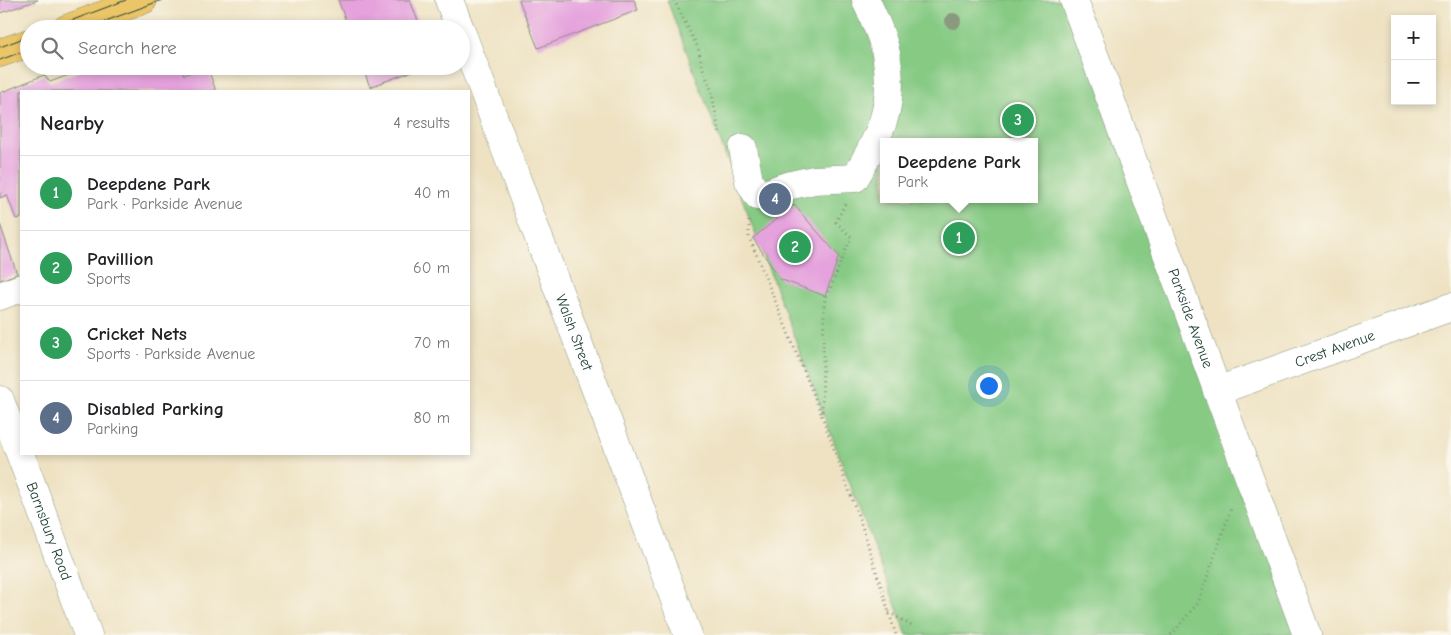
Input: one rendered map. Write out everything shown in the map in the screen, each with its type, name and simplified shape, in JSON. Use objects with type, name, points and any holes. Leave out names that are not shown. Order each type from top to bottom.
[{"type":"main road","points":[[90,20],[143,0]]},
{"type":"main road","points":[[0,53],[20,46]]},
{"type":"street","name":"Walsh Street","points":[[450,0],[457,20]]},
{"type":"street","points":[[743,148],[749,181],[758,196],[787,186],[814,180],[855,178],[875,144],[889,102],[890,84],[886,53],[866,0]]},
{"type":"street","name":"Parkside Avenue","points":[[1074,0],[1307,635]]},
{"type":"street","name":"Walsh Street","points":[[470,54],[688,635]]},
{"type":"street","points":[[0,296],[20,288]]},
{"type":"street","name":"Crest Avenue","points":[[1217,391],[1451,307]]},
{"type":"street","name":"Barnsbury Road","points":[[0,400],[20,453]]},
{"type":"street","name":"Barnsbury Road","points":[[21,455],[88,635]]},
{"type":"path","points":[[674,0],[698,48],[704,72],[711,89],[720,136],[743,148]]},
{"type":"path","points":[[749,181],[749,237],[822,416],[864,532],[896,635]]},
{"type":"path","points":[[822,416],[824,303],[851,237],[843,229]]},
{"type":"path","points":[[1171,635],[1198,603],[1233,502]]},
{"type":"path","points":[[889,612],[912,626]]},
{"type":"green space","points":[[667,0],[1074,0],[1307,635],[907,635]]},
{"type":"building","points":[[0,0],[38,0],[0,13]]},
{"type":"building","points":[[338,0],[410,0],[418,20],[346,20]]},
{"type":"building","points":[[519,0],[634,0],[638,10],[538,48]]},
{"type":"building","points":[[44,75],[50,82],[69,75],[210,75],[216,90],[20,90],[20,218],[16,219],[7,195],[0,198],[0,93]]},
{"type":"building","points":[[365,75],[402,75],[370,87]]},
{"type":"building","points":[[794,205],[839,256],[825,296],[780,279],[753,238]]},
{"type":"building","points":[[0,224],[17,274],[0,280]]},
{"type":"tram line","points":[[73,20],[126,0]]},
{"type":"tram line","points":[[108,20],[162,0]]},
{"type":"tram line","points":[[0,47],[20,39]]},
{"type":"tram line","points":[[0,60],[20,52]]},
{"type":"place","name":"Cricket Nets","points":[[1018,120]]},
{"type":"place","name":"Disabled Parking","points":[[775,199]]},
{"type":"place","name":"Deepdene Park","points":[[959,238]]},
{"type":"place","name":"Pavillion","points":[[795,247]]}]
